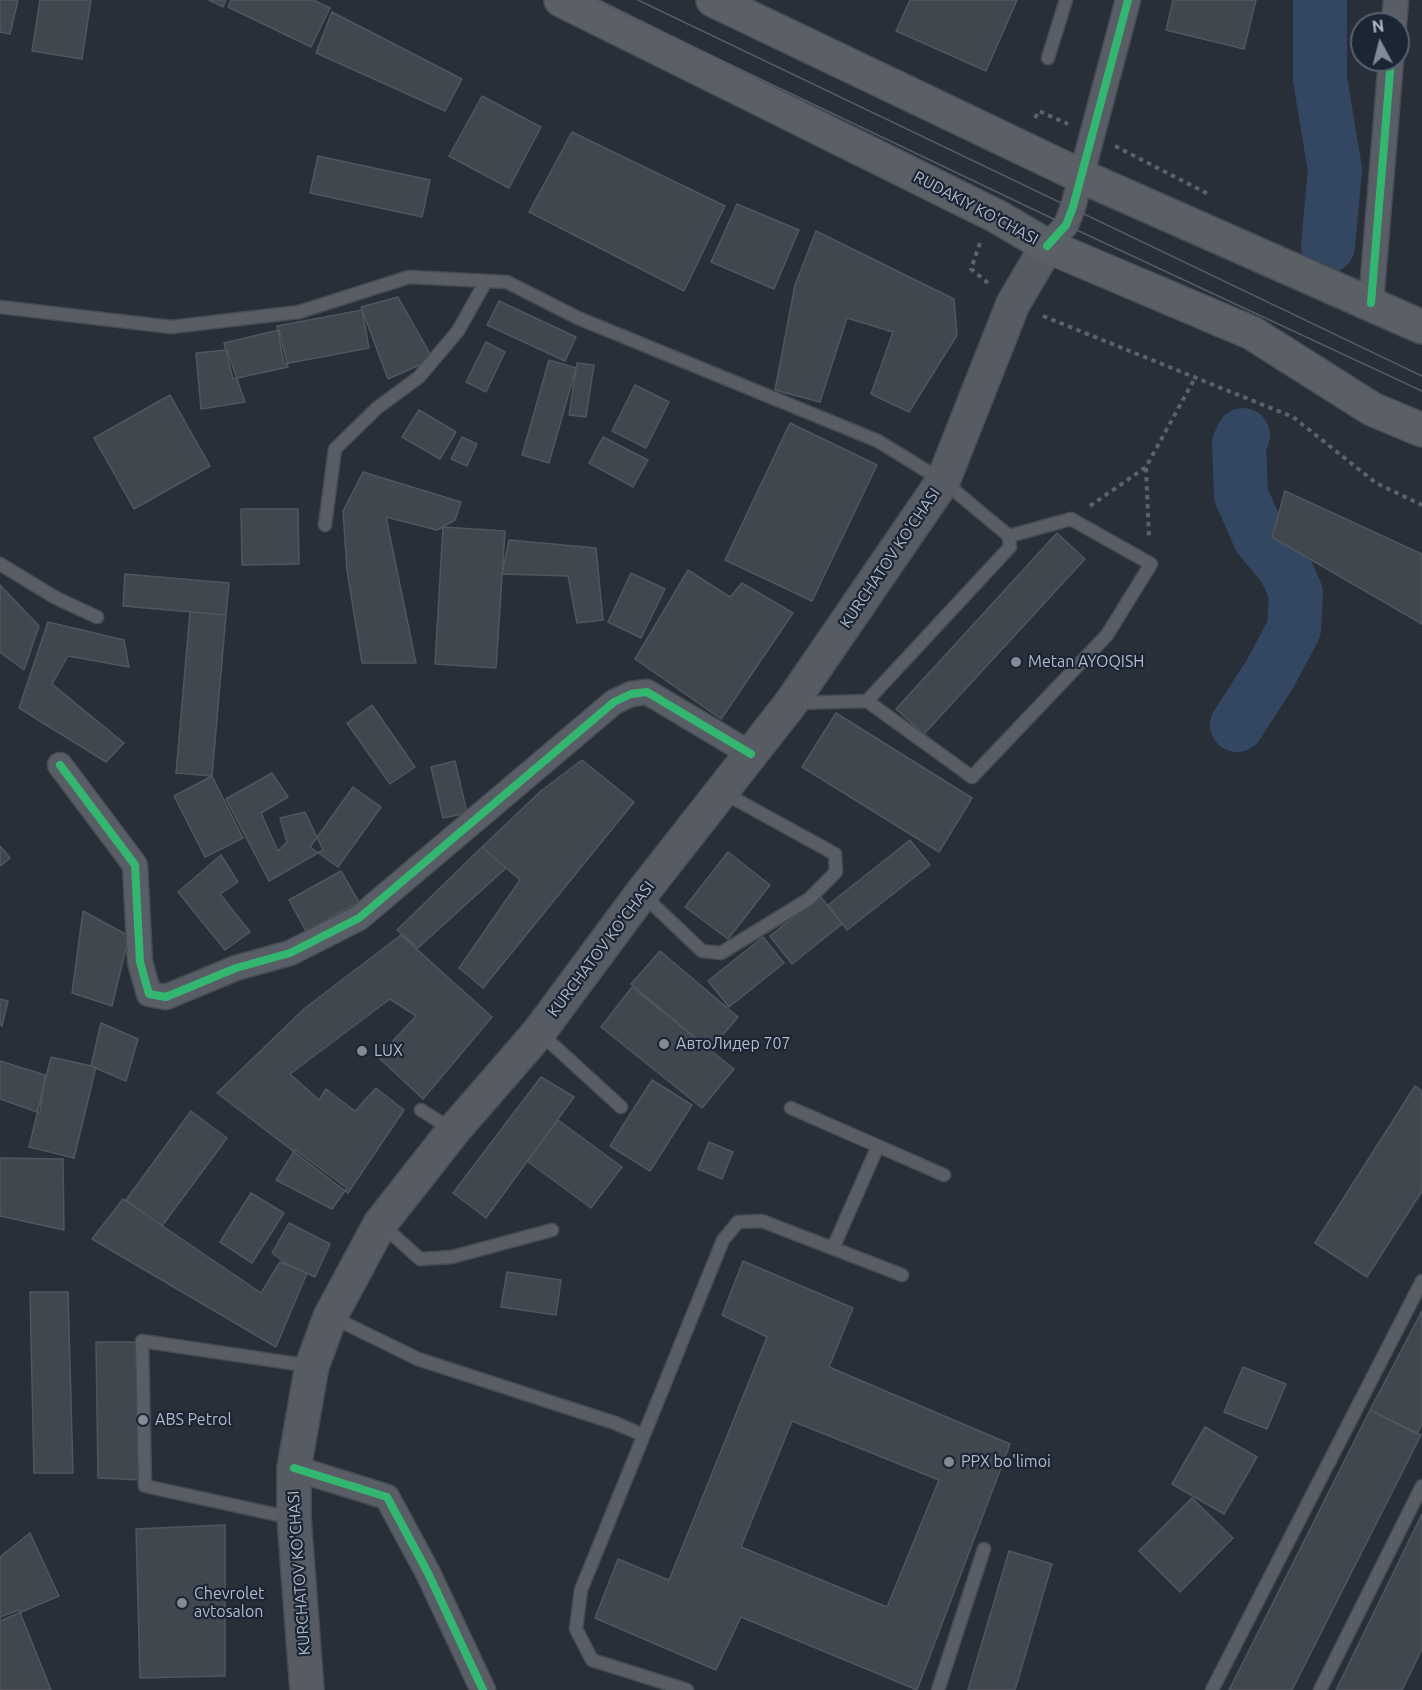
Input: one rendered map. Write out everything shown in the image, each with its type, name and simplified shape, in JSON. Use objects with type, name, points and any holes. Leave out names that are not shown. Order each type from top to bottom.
[{"type":"main road","name":"RUDAKIY KO'CHASI","points":[[561,0],[998,218],[1047,246],[1252,333],[1372,409],[1422,430]]},
{"type":"main road","points":[[713,0],[1083,177],[1422,327]]},
{"type":"main road","name":"KURCHATOV KO'CHASI","points":[[307,1690],[294,1518],[294,1468],[312,1366],[330,1317],[380,1224],[454,1130],[539,1032],[642,894],[791,703],[943,481],[1013,304],[1047,246]]},
{"type":"street","points":[[1047,246],[1066,225],[1083,177],[1128,0]]},
{"type":"street","points":[[1371,303],[1390,72]]},
{"type":"street","points":[[60,765],[135,865],[140,962],[149,994],[166,997],[236,968],[290,953],[359,918],[614,702],[631,694],[647,692],[751,754]]},
{"type":"street","points":[[294,1468],[387,1497],[428,1573],[483,1690]]},
{"type":"lane","points":[[1048,58],[1066,0]]},
{"type":"lane","points":[[0,307],[171,327],[299,312],[409,277],[507,282],[578,318],[878,441],[943,481],[1009,536],[1010,547],[867,701]]},
{"type":"lane","points":[[325,525],[335,449],[377,408],[419,377],[458,331],[486,281]]},
{"type":"lane","points":[[791,703],[867,701],[972,777],[1107,635],[1151,564],[1071,519],[1009,536]]},
{"type":"lane","points":[[0,564],[56,598],[97,616]]},
{"type":"lane","points":[[642,894],[702,951],[721,953],[809,899],[836,872],[835,854],[721,791]]},
{"type":"lane","points":[[539,1032],[621,1107]]},
{"type":"lane","points":[[791,1108],[944,1175]]},
{"type":"lane","points":[[422,1110],[454,1130]]},
{"type":"lane","points":[[833,1248],[878,1146]]},
{"type":"lane","points":[[687,1690],[592,1660],[576,1629],[581,1590],[723,1240],[738,1222],[762,1221],[902,1275]]},
{"type":"lane","points":[[380,1224],[420,1258],[452,1257],[552,1230]]},
{"type":"lane","points":[[1212,1690],[1422,1281]]},
{"type":"lane","points":[[330,1317],[418,1359],[615,1423],[644,1435]]},
{"type":"lane","points":[[294,1518],[146,1486],[142,1341],[312,1366]]},
{"type":"lane","points":[[1320,1690],[1422,1486]]},
{"type":"lane","points":[[938,1690],[984,1549]]},
{"type":"path","points":[[1071,519],[1146,467],[1195,378]]},
{"type":"path","points":[[1146,467],[1151,564]]},
{"type":"building","points":[[0,0],[18,0],[10,34],[0,32]]},
{"type":"building","points":[[40,0],[91,0],[82,59],[32,51]]},
{"type":"building","points":[[209,0],[226,0],[223,7]]},
{"type":"building","points":[[231,0],[313,0],[330,8],[311,47],[228,7]]},
{"type":"building","points":[[910,0],[1017,0],[986,71],[896,31]]},
{"type":"building","points":[[1173,0],[1256,0],[1244,49],[1166,30]]},
{"type":"building","points":[[332,12],[462,79],[445,111],[316,53]]},
{"type":"building","points":[[482,96],[541,127],[509,188],[449,156]]},
{"type":"building","points":[[572,132],[725,206],[684,291],[529,212]]},
{"type":"building","points":[[318,156],[430,180],[422,217],[310,193]]},
{"type":"building","points":[[737,204],[799,230],[774,289],[711,262]]},
{"type":"building","points":[[816,231],[954,299],[957,335],[909,412],[871,394],[893,332],[847,318],[820,402],[775,390],[795,285]]},
{"type":"building","points":[[398,297],[433,359],[388,379],[361,307]]},
{"type":"building","points":[[499,301],[576,337],[565,361],[487,325]]},
{"type":"building","points":[[362,310],[369,348],[284,364],[277,326]]},
{"type":"building","points":[[279,330],[288,367],[233,379],[224,343]]},
{"type":"building","points":[[486,342],[505,352],[486,392],[466,382]]},
{"type":"building","points":[[227,350],[245,402],[201,409],[196,353]]},
{"type":"building","points":[[549,360],[576,368],[549,463],[522,455]]},
{"type":"building","points":[[577,363],[594,365],[586,417],[569,415]]},
{"type":"building","points":[[635,385],[669,402],[646,448],[612,431]]},
{"type":"building","points":[[170,395],[210,466],[134,509],[94,438]]},
{"type":"building","points":[[419,410],[456,432],[440,459],[402,437]]},
{"type":"building","points":[[790,423],[877,465],[812,601],[725,560]]},
{"type":"building","points":[[462,437],[477,444],[467,466],[451,459]]},
{"type":"building","points":[[603,437],[648,460],[633,487],[589,463]]},
{"type":"building","points":[[363,472],[461,502],[455,520],[437,530],[386,517],[416,663],[362,663],[347,570],[343,511]]},
{"type":"building","points":[[1285,491],[1422,554],[1422,624],[1272,537]]},
{"type":"building","points":[[241,509],[298,509],[299,564],[242,565]]},
{"type":"building","points":[[443,527],[505,531],[496,668],[435,664]]},
{"type":"building","points":[[1057,533],[1085,559],[924,734],[896,709]]},
{"type":"building","points":[[509,540],[596,548],[603,620],[577,623],[568,576],[502,574]]},
{"type":"building","points":[[688,570],[730,597],[742,583],[793,613],[721,719],[635,659]]},
{"type":"building","points":[[631,573],[665,589],[641,638],[608,622]]},
{"type":"building","points":[[125,574],[229,583],[226,615],[123,606]]},
{"type":"building","points":[[0,585],[39,626],[24,670],[0,652]]},
{"type":"building","points":[[190,612],[226,615],[212,776],[176,773]]},
{"type":"building","points":[[48,622],[124,640],[129,667],[68,656],[52,684],[124,743],[106,762],[19,708]]},
{"type":"building","points":[[372,705],[415,767],[390,784],[347,723]]},
{"type":"building","points":[[836,713],[972,798],[939,852],[802,767]]},
{"type":"building","points":[[582,760],[634,802],[483,988],[459,968],[520,880],[482,847],[542,790]]},
{"type":"building","points":[[455,761],[467,813],[443,818],[431,767]]},
{"type":"building","points":[[272,773],[288,797],[261,813],[278,851],[287,842],[280,818],[305,812],[323,850],[269,881],[226,799]]},
{"type":"building","points":[[212,776],[243,838],[205,857],[174,796]]},
{"type":"building","points":[[353,787],[381,807],[338,867],[310,847]]},
{"type":"building","points":[[910,840],[930,865],[847,930],[828,905]]},
{"type":"building","points":[[0,846],[10,858],[0,866]]},
{"type":"building","points":[[482,847],[506,868],[418,948],[397,930]]},
{"type":"building","points":[[728,852],[770,885],[728,939],[685,907]]},
{"type":"building","points":[[221,855],[238,882],[220,894],[250,932],[225,950],[178,892]]},
{"type":"building","points":[[341,871],[359,902],[306,931],[289,900]]},
{"type":"building","points":[[820,896],[842,924],[792,964],[770,936]]},
{"type":"building","points":[[83,911],[129,936],[112,1006],[72,993]]},
{"type":"building","points":[[401,935],[492,1017],[423,1099],[378,1057],[416,1016],[390,999],[290,1074],[319,1100],[326,1089],[355,1111],[376,1088],[404,1110],[348,1193],[217,1093],[305,1008]]},
{"type":"building","points":[[763,937],[784,963],[729,1007],[708,981]]},
{"type":"building","points":[[660,951],[738,1017],[710,1050],[631,984]]},
{"type":"building","points":[[632,987],[734,1069],[702,1108],[601,1027]]},
{"type":"building","points":[[0,999],[8,1001],[2,1026],[0,1025]]},
{"type":"building","points":[[101,1023],[138,1039],[126,1081],[91,1066]]},
{"type":"building","points":[[51,1057],[96,1067],[74,1158],[29,1147]]},
{"type":"building","points":[[0,1061],[45,1075],[40,1113],[0,1099]]},
{"type":"building","points":[[541,1077],[574,1097],[486,1218],[453,1193]]},
{"type":"building","points":[[652,1080],[692,1105],[650,1171],[610,1146]]},
{"type":"building","points":[[1415,1086],[1422,1091],[1422,1191],[1367,1277],[1315,1243]]},
{"type":"building","points":[[191,1111],[227,1138],[162,1226],[126,1200]]},
{"type":"building","points":[[558,1120],[622,1167],[591,1208],[527,1161]]},
{"type":"building","points":[[709,1142],[733,1152],[722,1179],[698,1169]]},
{"type":"building","points":[[295,1150],[347,1188],[332,1209],[276,1180]]},
{"type":"building","points":[[0,1158],[63,1159],[64,1230],[0,1216]]},
{"type":"building","points":[[251,1193],[284,1213],[252,1263],[220,1242]]},
{"type":"building","points":[[123,1199],[261,1293],[280,1262],[307,1273],[276,1347],[92,1239]]},
{"type":"building","points":[[289,1223],[330,1244],[315,1277],[287,1264],[272,1253]]},
{"type":"building","name":"PPX bo'limoi","points":[[743,1261],[853,1308],[829,1367],[1010,1444],[917,1690],[741,1617],[716,1670],[595,1618],[618,1559],[669,1580],[767,1337],[722,1315]],"holes":[[[792,1421],[939,1480],[887,1607],[741,1547]]]},
{"type":"building","points":[[507,1272],[561,1280],[556,1315],[501,1307]]},
{"type":"building","points":[[30,1292],[68,1292],[73,1473],[34,1473]]},
{"type":"building","points":[[1422,1311],[1422,1424],[1417,1434],[1370,1410]]},
{"type":"building","points":[[96,1342],[139,1342],[143,1480],[98,1478]]},
{"type":"building","points":[[1243,1367],[1286,1384],[1267,1429],[1224,1412]]},
{"type":"building","points":[[1370,1410],[1421,1435],[1292,1690],[1229,1690]]},
{"type":"building","points":[[1205,1427],[1257,1457],[1224,1514],[1172,1484]]},
{"type":"building","points":[[1192,1498],[1233,1538],[1180,1592],[1139,1551]]},
{"type":"building","points":[[1422,1514],[1422,1649],[1402,1690],[1336,1690]]},
{"type":"building","name":"Chevrolet avtosalon","points":[[225,1525],[225,1676],[140,1678],[136,1529]]},
{"type":"building","points":[[30,1533],[59,1596],[0,1621],[0,1557]]},
{"type":"building","points":[[1009,1551],[1052,1564],[1015,1690],[968,1690]]},
{"type":"building","points":[[19,1610],[51,1690],[0,1690],[0,1617]]},
{"type":"waterway","points":[[1320,0],[1320,79],[1335,170],[1328,246]]},
{"type":"waterway","points":[[1237,725],[1270,674],[1294,629],[1296,593],[1285,568],[1260,538],[1241,495],[1239,444],[1243,435]]},
{"type":"tram line","points":[[595,0],[1066,225],[1422,391]]},
{"type":"tram line","points":[[638,0],[1422,376]]},
{"type":"cycle path","points":[[1047,246],[1066,225],[1073,207],[1128,0]]},
{"type":"cycle path","points":[[1371,303],[1390,72]]},
{"type":"cycle path","points":[[60,765],[135,865],[140,962],[149,994],[166,997],[236,968],[290,953],[359,918],[614,702],[631,694],[647,692],[751,754]]},
{"type":"cycle path","points":[[294,1468],[387,1497],[428,1573],[483,1690]]},
{"type":"place","name":"Metan AYOQISH","points":[[1016,662]]},
{"type":"place","name":"АвтоЛидер 707","points":[[664,1044]]},
{"type":"place","name":"LUX","points":[[362,1051]]},
{"type":"place","name":"ABS Petrol","points":[[143,1420]]},
{"type":"place","name":"PPX bo'limoi","points":[[949,1462]]},
{"type":"place","name":"Chevrolet avtosalon","points":[[182,1603]]}]
